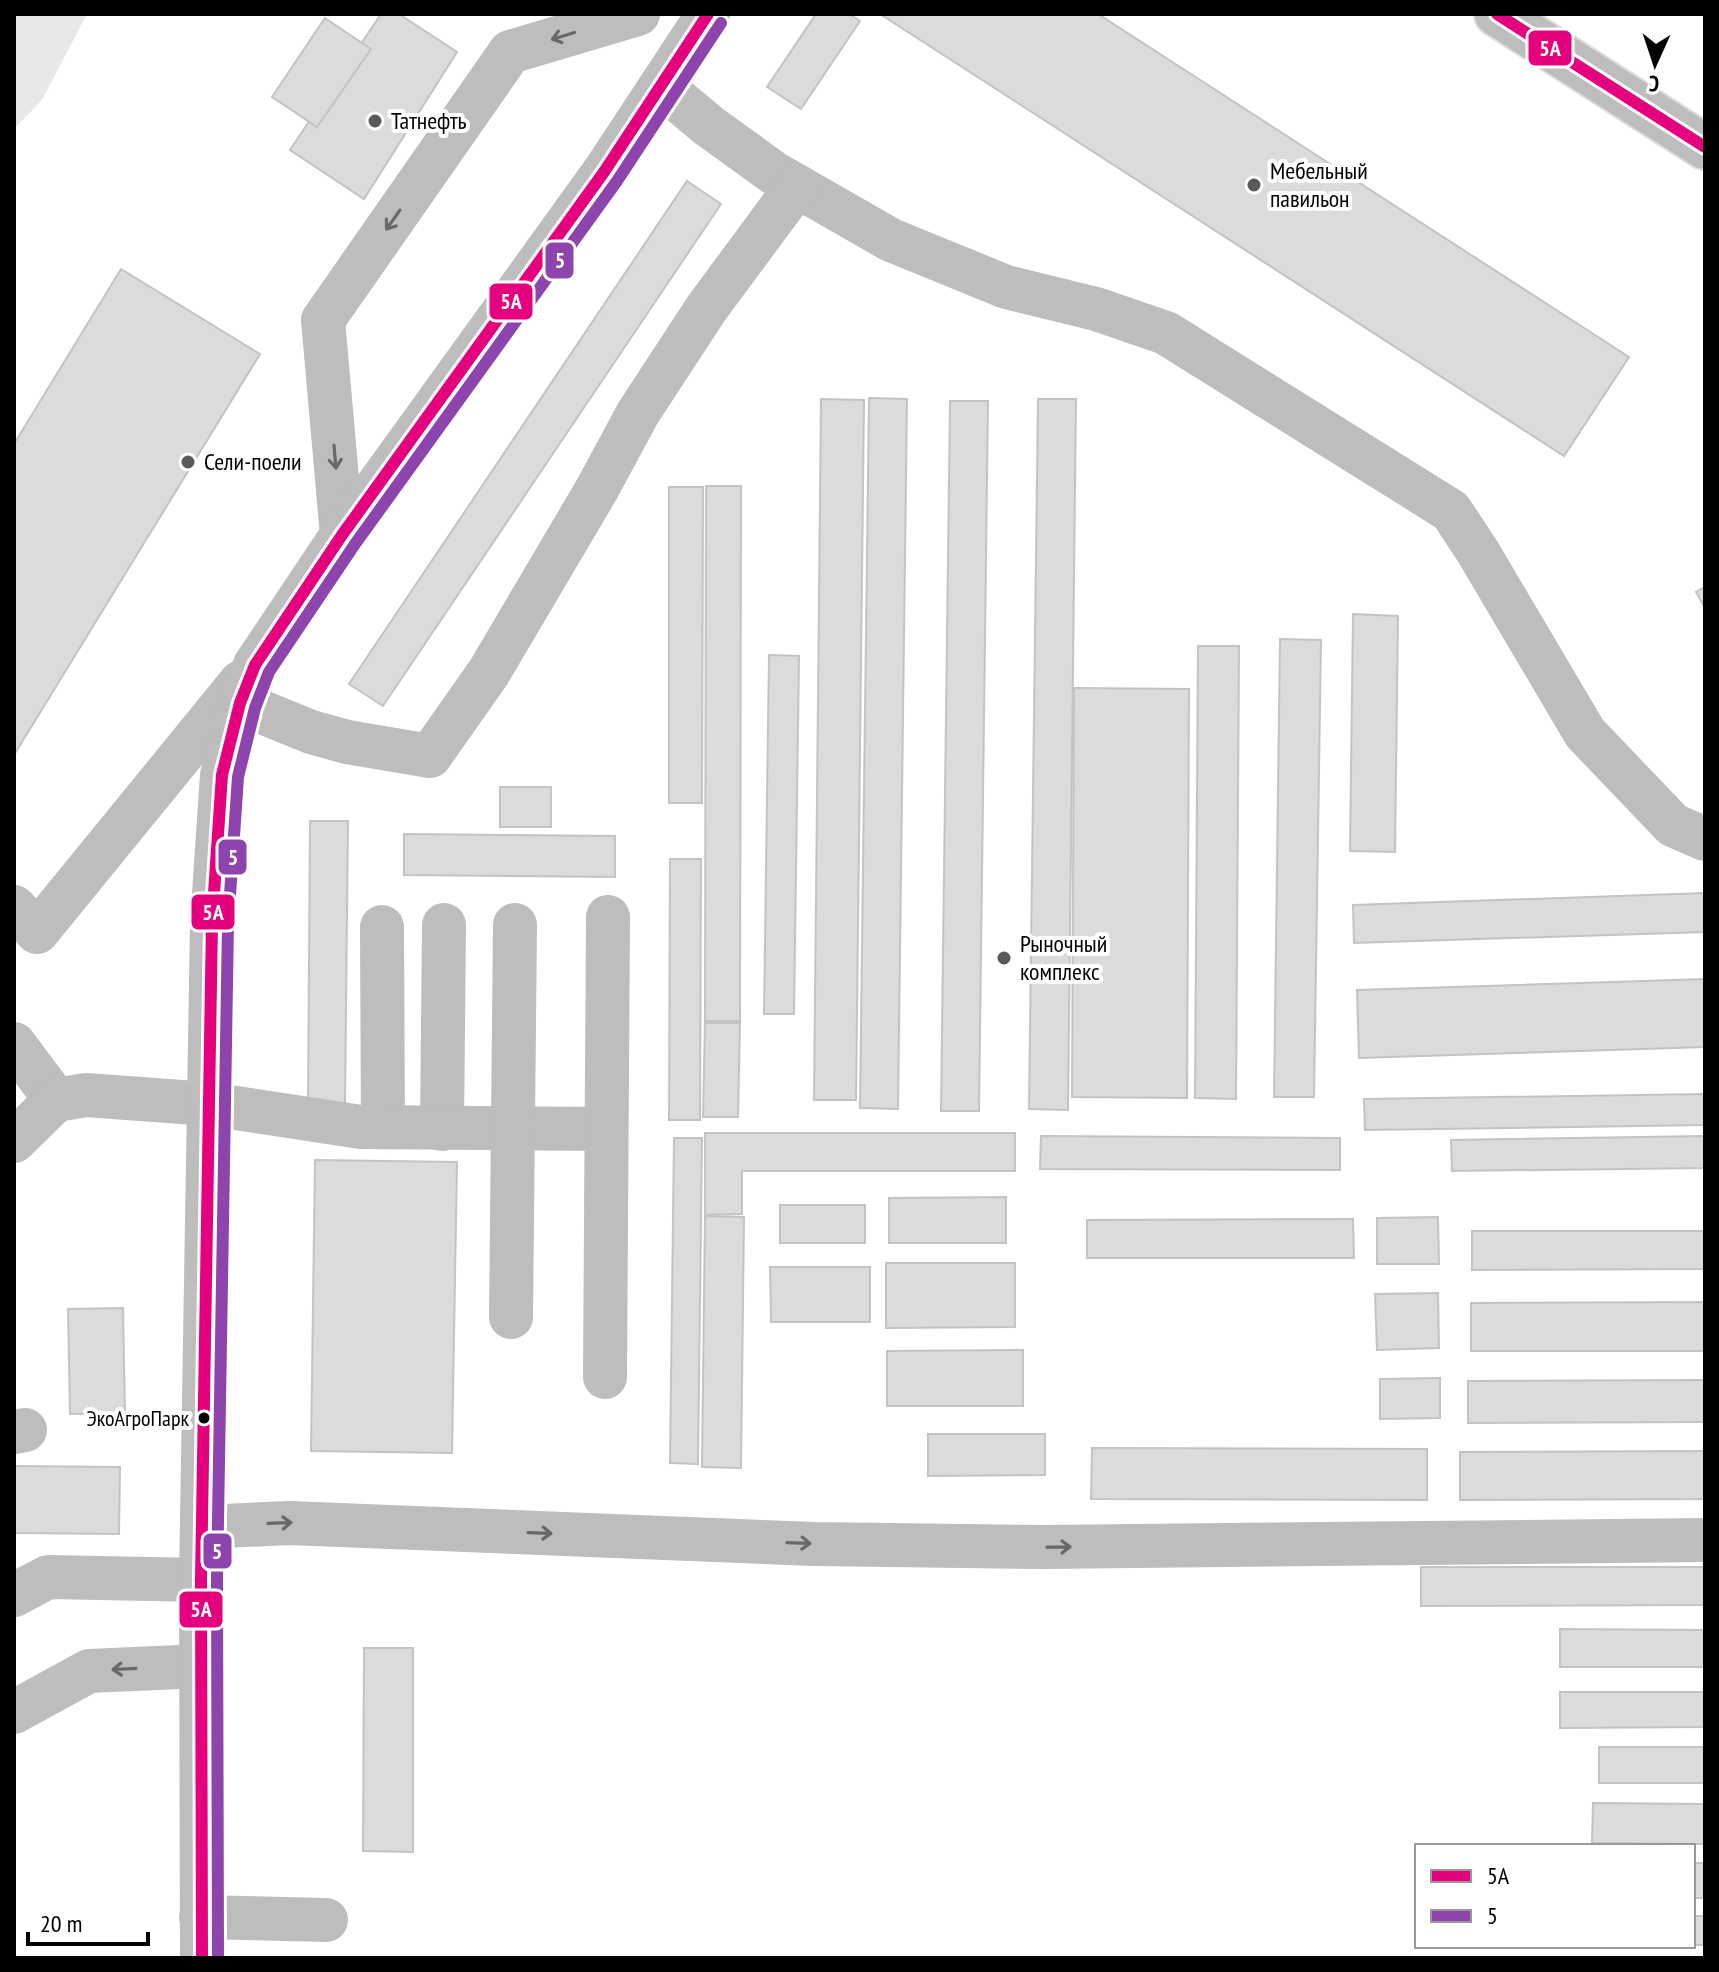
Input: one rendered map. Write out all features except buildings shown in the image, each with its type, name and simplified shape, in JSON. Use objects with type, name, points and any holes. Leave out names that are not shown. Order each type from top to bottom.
[{"type":"street","points":[[342,535],[323,320],[510,52],[638,14]]},
{"type":"street","points":[[22,931],[247,684],[342,535],[604,172],[708,14]]},
{"type":"street","points":[[1497,14],[1705,147]]},
{"type":"street","points":[[661,86],[709,126],[774,173],[891,240],[1006,287],[1096,309],[1166,333],[1451,511],[1585,733],[1673,825],[1705,839]]},
{"type":"street","points":[[247,684],[323,735],[430,756],[489,672],[638,413],[706,309],[797,186]]},
{"type":"street","points":[[247,684],[222,775],[212,923],[201,1580],[201,1938],[326,1920]]},
{"type":"street","points":[[605,1377],[608,917]]},
{"type":"street","points":[[442,1129],[444,925]]},
{"type":"street","points":[[511,1317],[515,925]]},
{"type":"street","points":[[382,927],[383,1127]]},
{"type":"street","points":[[14,1044],[56,1100]]},
{"type":"street","points":[[14,1141],[56,1100],[86,1095],[209,1104],[361,1127],[606,1129]]},
{"type":"street","points":[[202,1527],[289,1523],[814,1544],[1043,1547],[1705,1540]]},
{"type":"street","points":[[14,1595],[48,1577],[201,1580]]},
{"type":"street","points":[[14,1712],[89,1671],[202,1666]]},
{"type":"shaded area","points":[[14,14],[87,14],[42,100],[14,129]]},
{"type":"transit line","name":"5А","points":[[202,1958],[201,1580],[212,923],[222,775],[240,703],[255,665],[342,535],[604,172],[708,14]]},
{"type":"transit line","name":"5А","points":[[1497,14],[1705,147]]},
{"type":"transit line","name":"5","points":[[218,1958],[217,1580],[228,924],[238,777],[255,708],[269,672],[355,544],[617,181],[721,23]]},
{"type":"place","name":"Татнефть","points":[[375,121]]},
{"type":"place","name":"Мебельный павильон","points":[[1254,185]]},
{"type":"place","name":"Сели-поели","points":[[188,462]]},
{"type":"place","name":"Рыночный комплекс","points":[[1004,958]]},
{"type":"place","name":"ЭкоАгроПарк","points":[[204,1418]]}]
